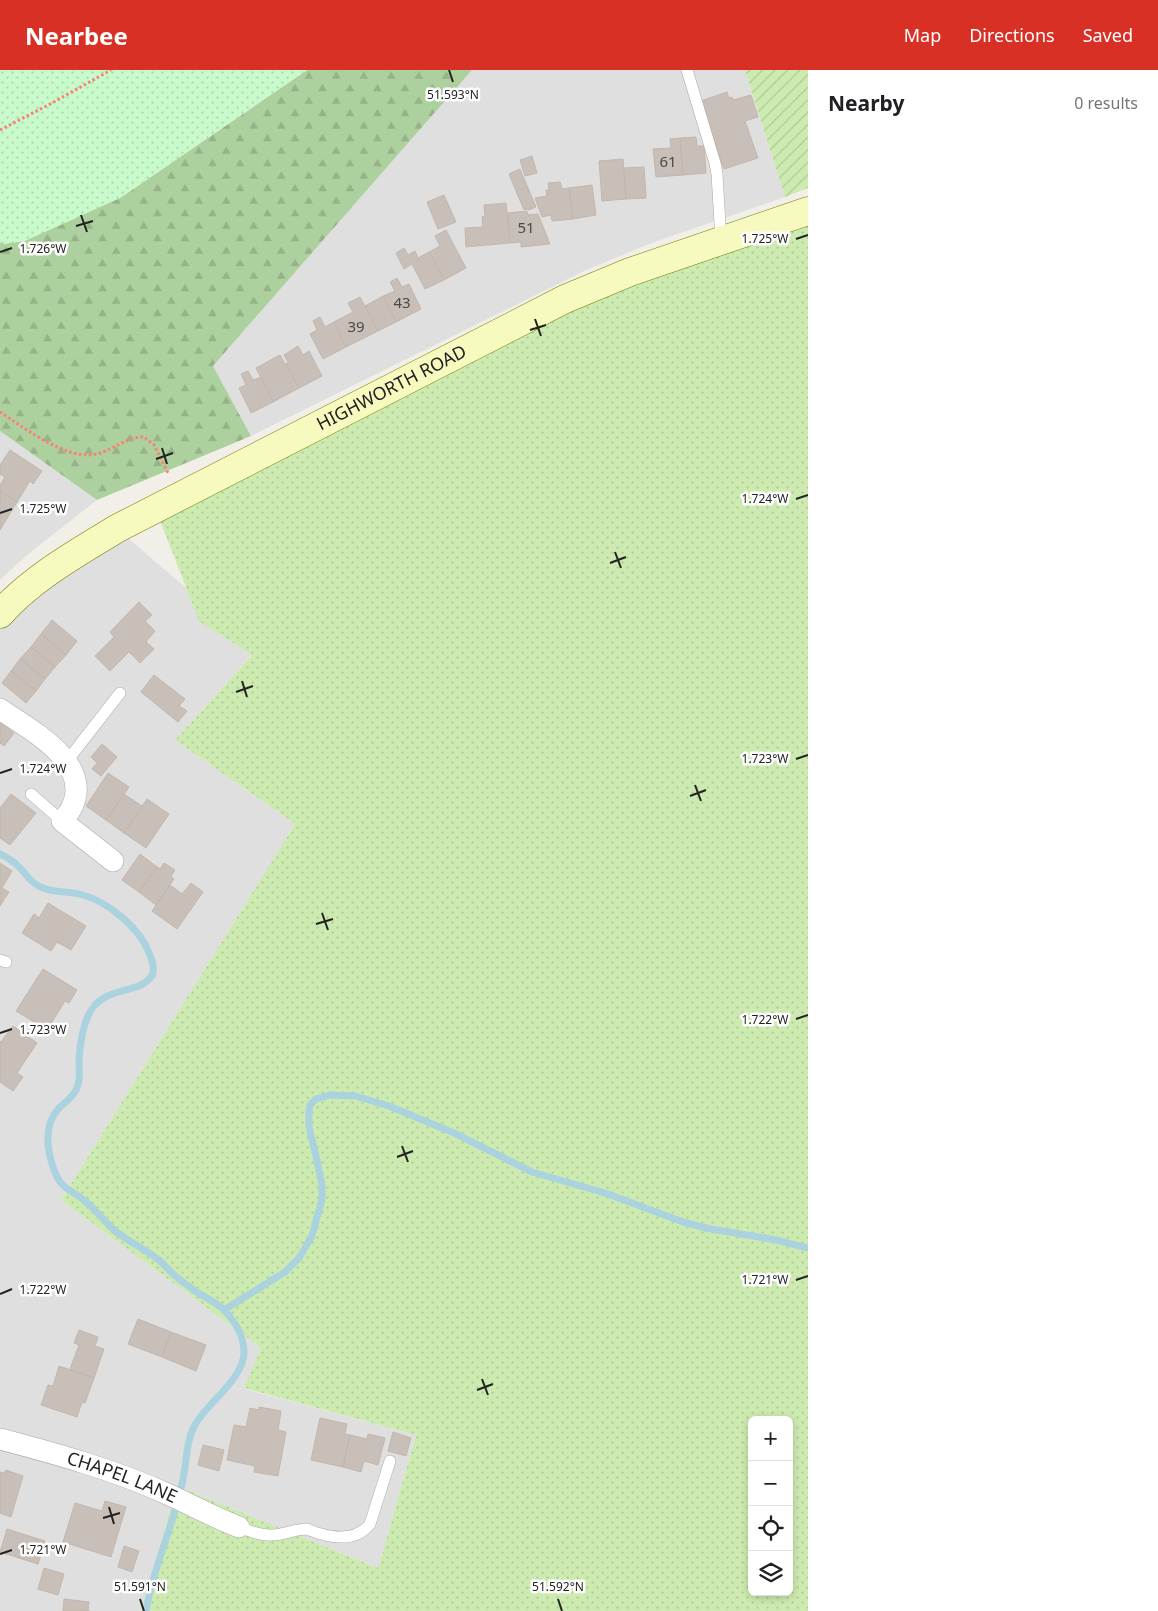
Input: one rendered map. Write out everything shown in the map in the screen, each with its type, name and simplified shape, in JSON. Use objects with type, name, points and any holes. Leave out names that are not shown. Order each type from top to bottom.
[{"type":"street","name":"HIGHWORTH ROAD","points":[[0,614],[39,579],[90,544],[118,528],[565,299],[607,281],[808,211]]},
{"type":"street","points":[[0,709],[36,734],[67,761],[76,784],[71,808],[62,821],[113,861]]},
{"type":"street","name":"CHAPEL LANE","points":[[0,1440],[109,1472],[165,1493],[239,1527]]},
{"type":"lane","points":[[687,70],[715,163],[721,240]]},
{"type":"lane","points":[[67,761],[120,693]]},
{"type":"lane","points":[[31,794],[62,821]]},
{"type":"lane","points":[[239,1527],[264,1535],[308,1529],[334,1538],[343,1538],[360,1533],[366,1529],[373,1518],[390,1461]]},
{"type":"path","points":[[0,130],[111,70]]},
{"type":"path","points":[[0,412],[71,453],[84,456],[98,454],[136,438],[144,437],[154,445],[180,495]]},
{"type":"shaded area","points":[[472,70],[745,70],[785,197],[649,244],[584,271],[251,436],[213,366]]},
{"type":"shaded area","points":[[0,431],[97,500],[28,554],[0,580]]},
{"type":"shaded area","points":[[128,538],[257,649],[175,740],[295,824],[61,1200],[261,1348],[245,1389],[416,1435],[378,1568],[177,1486],[141,1611],[0,1611],[0,629],[4,622],[68,574]]},
{"type":"green space","points":[[0,70],[307,70],[120,198],[25,241],[4,244],[0,242]]},
{"type":"green space","points":[[307,70],[472,70],[213,366],[251,436],[97,500],[0,431],[0,242],[4,244],[120,198]]},
{"type":"green space","points":[[745,70],[808,70],[808,188],[785,197]]},
{"type":"green space","points":[[808,224],[808,1611],[141,1611],[177,1486],[378,1568],[416,1435],[244,1388],[261,1348],[61,1200],[295,824],[175,740],[252,655],[199,621],[159,518],[538,322],[693,264]]},
{"type":"building","points":[[727,92],[729,98],[732,97],[733,100],[751,95],[758,117],[745,121],[758,158],[724,169],[701,101]]},
{"type":"building","points":[[696,137],[697,146],[704,146],[706,173],[683,175],[680,138]]},
{"type":"building","points":[[680,138],[683,175],[656,177],[653,149],[671,148],[670,139]]},
{"type":"building","points":[[532,156],[537,173],[525,176],[520,160]]},
{"type":"building","points":[[623,159],[626,199],[602,201],[599,161]]},
{"type":"building","points":[[644,167],[646,198],[626,199],[624,168]]},
{"type":"building","points":[[520,169],[536,207],[529,210],[524,210],[509,174]]},
{"type":"building","points":[[560,182],[562,189],[569,188],[573,219],[552,221],[551,215],[542,217],[535,198],[547,196],[546,190],[549,190],[548,183]]},
{"type":"building","points":[[592,185],[596,215],[573,219],[569,188]]},
{"type":"building","points":[[444,195],[456,222],[438,229],[427,202]]},
{"type":"building","points":[[506,203],[510,243],[466,247],[465,228],[483,227],[484,205]]},
{"type":"building","points":[[527,211],[528,215],[538,214],[550,244],[521,247],[521,242],[510,243],[508,213]]},
{"type":"building","points":[[446,230],[466,268],[444,280],[429,252],[440,246],[435,236]]},
{"type":"building","points":[[404,248],[408,255],[415,251],[418,258],[429,252],[444,280],[425,289],[412,264],[404,269],[396,253]]},
{"type":"building","points":[[397,278],[402,287],[409,284],[421,309],[396,322],[383,296],[395,291],[390,282]]},
{"type":"building","points":[[383,296],[396,322],[378,331],[365,306]]},
{"type":"building","points":[[360,297],[378,331],[346,347],[334,322],[353,312],[348,303]]},
{"type":"building","points":[[320,317],[325,327],[334,322],[346,347],[323,359],[310,334],[317,330],[313,321]]},
{"type":"building","points":[[298,346],[303,355],[309,351],[322,376],[299,388],[286,364],[288,362],[284,355]]},
{"type":"building","points":[[280,355],[299,388],[273,402],[256,368]]},
{"type":"building","points":[[248,371],[253,380],[261,377],[273,402],[251,413],[239,388],[246,385],[241,374]]},
{"type":"building","points":[[10,450],[42,471],[33,484],[30,481],[17,502],[0,491],[0,485],[5,477],[0,474],[0,465]]},
{"type":"building","points":[[0,491],[17,502],[0,530]]},
{"type":"building","points":[[139,602],[152,615],[145,621],[155,631],[146,642],[154,649],[140,663],[129,652],[110,671],[95,656],[114,637],[110,632]]},
{"type":"building","points":[[52,620],[77,641],[66,655],[41,634]]},
{"type":"building","points":[[41,634],[66,655],[55,667],[31,647]]},
{"type":"building","points":[[31,647],[55,667],[45,679],[20,659]]},
{"type":"building","points":[[20,659],[45,679],[36,691],[11,671]]},
{"type":"building","points":[[11,671],[36,691],[26,703],[2,683]]},
{"type":"building","points":[[154,675],[185,699],[179,706],[187,711],[178,722],[141,692]]},
{"type":"building","points":[[0,722],[14,733],[4,746],[0,743]]},
{"type":"building","points":[[102,744],[117,757],[101,776],[92,769],[97,763],[91,757]]},
{"type":"building","points":[[108,773],[129,787],[106,820],[86,806]]},
{"type":"building","points":[[11,794],[36,813],[10,845],[0,838],[0,808]]},
{"type":"building","points":[[124,794],[142,806],[124,833],[106,820]]},
{"type":"building","points":[[147,799],[169,814],[146,848],[124,833]]},
{"type":"building","points":[[140,854],[157,867],[139,892],[122,880]]},
{"type":"building","points":[[0,863],[12,871],[2,888],[9,892],[0,906]]},
{"type":"building","points":[[164,863],[175,870],[171,876],[174,879],[156,905],[139,892],[157,867],[160,869]]},
{"type":"building","points":[[191,883],[203,892],[177,929],[152,911],[170,885],[182,894]]},
{"type":"building","points":[[48,903],[86,926],[71,950],[57,942],[51,951],[22,933],[34,914],[39,918]]},
{"type":"building","points":[[43,969],[77,990],[69,1003],[65,1001],[47,1030],[16,1011]]},
{"type":"building","points":[[13,1026],[37,1043],[17,1073],[23,1077],[13,1091],[0,1082],[0,1041]]},
{"type":"building","points":[[138,1319],[171,1332],[162,1357],[128,1344]]},
{"type":"building","points":[[79,1330],[98,1337],[95,1346],[104,1349],[94,1378],[70,1369],[79,1345],[74,1343]]},
{"type":"building","points":[[171,1332],[206,1345],[196,1371],[162,1357]]},
{"type":"building","points":[[59,1366],[94,1378],[85,1403],[82,1402],[77,1417],[41,1405],[48,1385],[53,1386]]},
{"type":"building","points":[[259,1407],[281,1411],[278,1430],[286,1432],[278,1476],[254,1472],[255,1466],[227,1460],[234,1425],[246,1427],[250,1408],[259,1410]]},
{"type":"building","points":[[320,1418],[347,1424],[345,1434],[350,1435],[343,1467],[311,1460]]},
{"type":"building","points":[[393,1432],[411,1438],[406,1456],[388,1451]]},
{"type":"building","points":[[368,1434],[385,1438],[378,1465],[364,1461],[361,1472],[343,1467],[350,1435],[367,1439]]},
{"type":"building","points":[[203,1445],[224,1450],[219,1471],[198,1465]]},
{"type":"building","points":[[6,1470],[23,1476],[11,1517],[0,1513],[0,1472],[4,1473]]},
{"type":"building","points":[[105,1501],[126,1507],[111,1557],[63,1542],[75,1503],[102,1511]]},
{"type":"building","points":[[7,1529],[45,1541],[38,1564],[0,1552]]},
{"type":"building","points":[[124,1546],[139,1551],[132,1572],[118,1567]]},
{"type":"building","points":[[44,1568],[64,1574],[58,1595],[38,1589]]},
{"type":"building","points":[[64,1599],[89,1602],[88,1611],[63,1611]]},
{"type":"waterway","points":[[0,854],[15,863],[39,886],[52,891],[73,893],[93,898],[122,917],[145,944],[153,965],[151,977],[145,983],[101,999],[88,1016],[81,1043],[78,1086],[50,1122],[48,1146],[57,1177],[67,1189],[89,1204],[124,1238],[146,1251],[195,1291],[224,1310],[232,1319],[242,1339],[243,1361],[238,1371],[201,1417],[192,1432],[184,1477],[174,1516],[153,1579],[146,1611]]},
{"type":"waterway","points":[[224,1310],[285,1272],[299,1258],[312,1236],[322,1199],[322,1185],[309,1127],[309,1111],[310,1105],[316,1099],[330,1095],[355,1096],[389,1106],[454,1133],[532,1172],[605,1193],[683,1222],[808,1248]]}]
